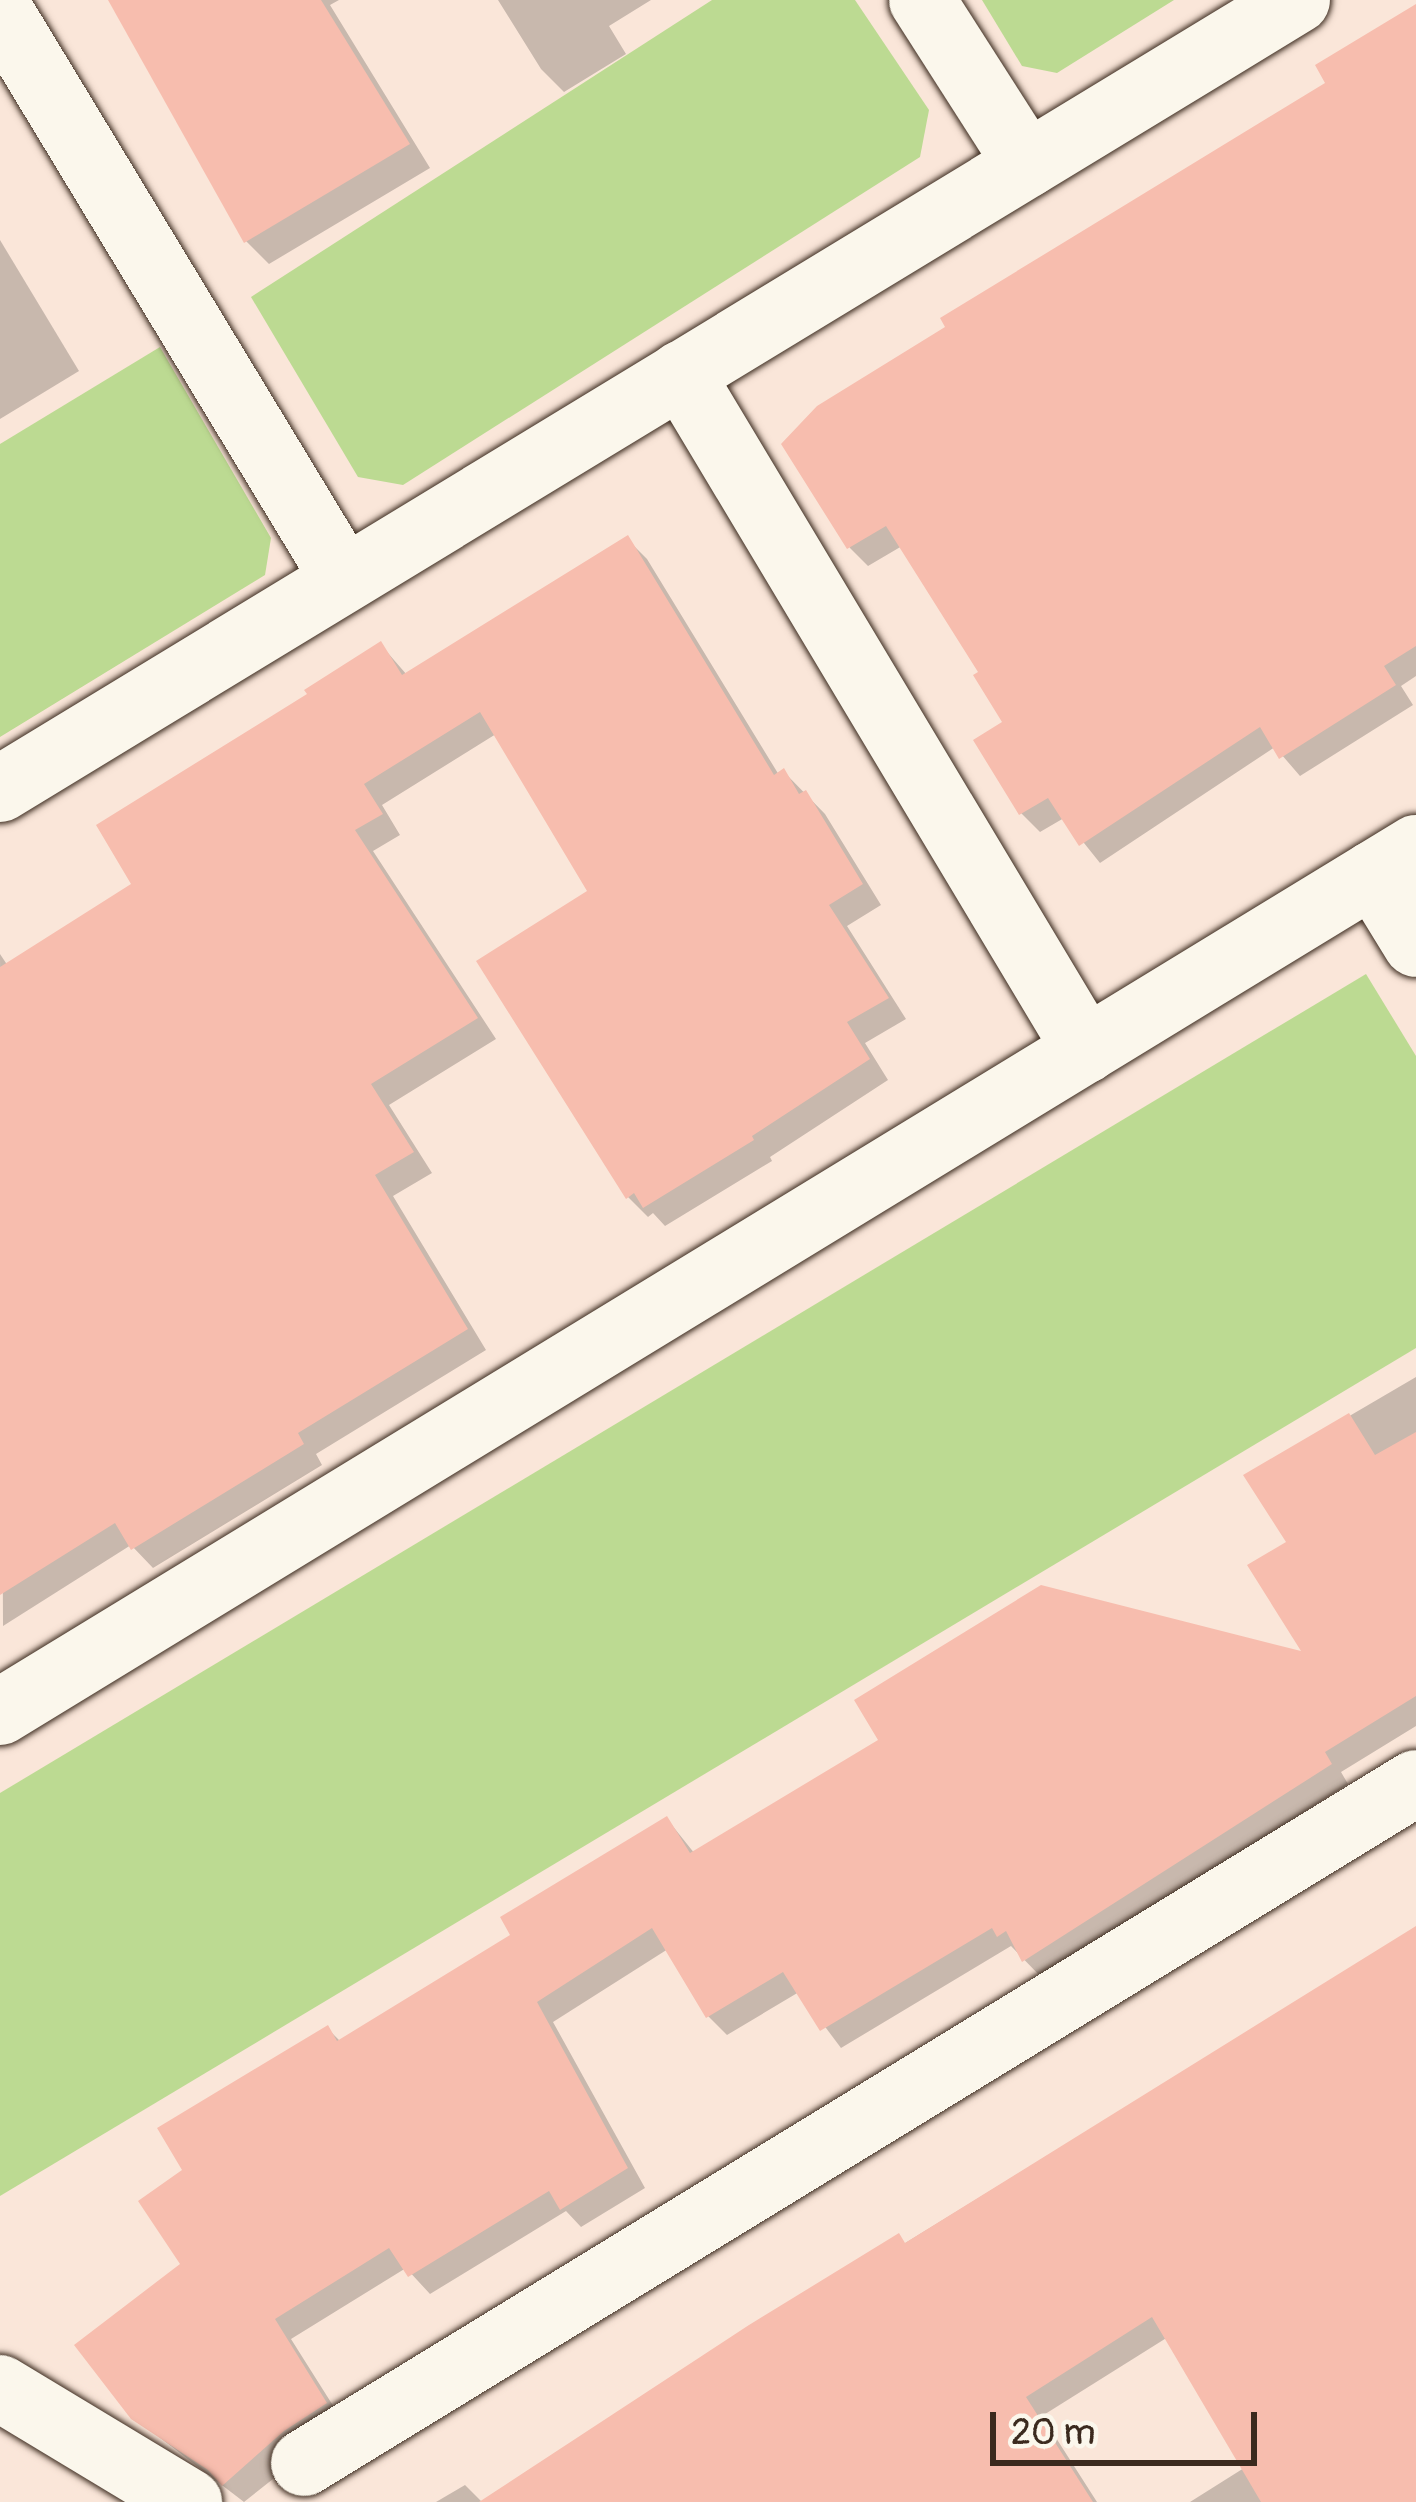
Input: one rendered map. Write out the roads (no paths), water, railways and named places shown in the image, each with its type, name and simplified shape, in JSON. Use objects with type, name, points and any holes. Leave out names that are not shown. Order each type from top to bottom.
[{"type":"street","points":[[922,0],[1027,164]]},
{"type":"street","points":[[0,789],[1297,0]]},
{"type":"street","points":[[0,11],[344,579]]},
{"type":"street","points":[[681,374],[1086,1050]]},
{"type":"street","points":[[0,1712],[1395,861],[1416,944]]},
{"type":"street","points":[[304,2463],[1416,1783]]},
{"type":"street","points":[[0,2388],[188,2502]]}]
